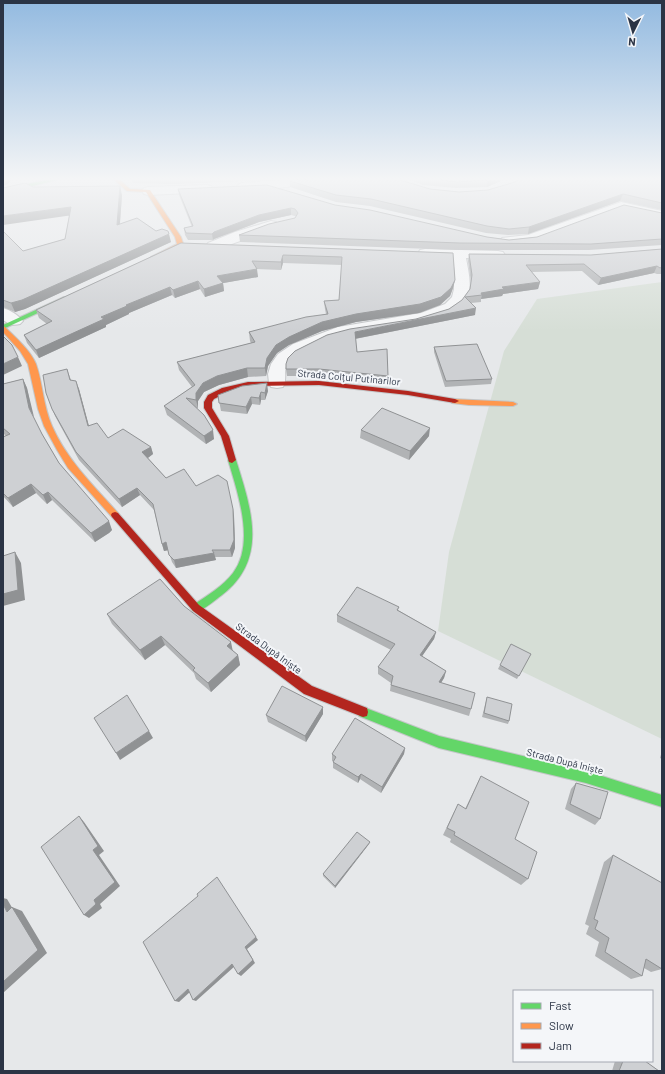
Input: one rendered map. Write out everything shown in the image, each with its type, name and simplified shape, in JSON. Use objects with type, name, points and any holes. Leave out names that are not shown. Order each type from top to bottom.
[{"type":"street","points":[[174,230],[178,237],[179,245]]},
{"type":"street","points":[[203,246],[256,230]]},
{"type":"street","points":[[497,240],[518,241],[530,239],[554,230]]},
{"type":"street","points":[[148,260],[179,245],[244,247]]},
{"type":"street","points":[[411,253],[508,255]]},
{"type":"street","points":[[277,383],[276,370],[281,359],[293,350],[309,343],[348,329],[421,318],[438,314],[451,307],[459,299],[462,290],[459,254]]},
{"type":"street","points":[[6,322],[70,296]]},
{"type":"street","name":"Strada După Iniște","points":[[6,322],[31,362],[35,372],[39,399],[44,414],[57,444],[71,466],[196,608],[308,690],[440,742],[586,777],[662,801]]},
{"type":"street","name":"Strada Colțul Putinarilor","points":[[196,608],[220,591],[240,571],[248,548],[247,516],[233,458],[225,436],[208,408],[208,402],[211,397],[225,390],[248,384],[327,384],[408,393],[469,403],[513,404]]},
{"type":"shaded area","points":[[662,282],[662,739],[438,631],[449,552],[504,351],[537,299]]},
{"type":"building","points":[[67,230],[165,230],[168,231],[169,234],[22,300],[11,303],[3,300],[3,231],[23,251],[65,239]]},
{"type":"building","points":[[185,230],[219,230],[212,234],[186,233]]},
{"type":"building","points":[[252,230],[457,230],[509,240],[537,237],[556,230],[662,230],[662,239],[591,244],[460,243],[239,235]]},
{"type":"building","points":[[181,243],[453,253],[455,280],[451,288],[441,297],[420,304],[356,314],[322,322],[289,337],[276,345],[267,358],[265,368],[247,368],[217,376],[203,383],[196,393],[196,400],[186,398],[204,415],[213,430],[204,436],[164,406],[195,385],[177,362],[255,342],[249,332],[306,317],[328,314],[324,301],[339,300],[342,257],[283,255],[281,262],[252,261],[257,269],[217,276],[223,283],[204,289],[198,281],[173,290],[170,287],[126,305],[127,306],[101,317],[104,319],[36,350],[24,335],[52,321],[36,310]]},
{"type":"building","points":[[662,249],[662,267],[660,268],[657,266],[601,278],[584,264],[526,265],[540,282],[502,287],[504,289],[481,293],[482,295],[465,297],[476,308],[355,332],[357,352],[387,349],[388,376],[319,369],[286,369],[288,358],[295,351],[327,335],[350,329],[416,319],[449,309],[462,300],[470,289],[472,275],[469,254],[591,255]]},
{"type":"building","points":[[3,336],[12,345],[18,357],[3,364]]},
{"type":"building","points":[[477,344],[492,379],[446,381],[434,347]]},
{"type":"building","points":[[67,369],[70,380],[76,381],[88,426],[97,423],[108,438],[123,429],[151,447],[142,452],[166,478],[184,469],[196,486],[218,475],[227,481],[233,509],[234,540],[230,550],[212,550],[214,553],[174,560],[169,555],[166,542],[162,544],[153,504],[137,488],[119,499],[76,452],[52,409],[46,393],[43,375]]},
{"type":"building","points":[[23,379],[29,408],[59,463],[109,521],[91,533],[48,492],[43,495],[31,484],[8,498],[3,493],[3,437],[10,434],[3,428],[3,384]]},
{"type":"building","points":[[267,383],[265,393],[261,392],[259,398],[251,397],[246,407],[219,403],[218,395],[242,386]]},
{"type":"building","points":[[382,408],[430,428],[410,451],[361,430]]},
{"type":"building","points":[[15,552],[18,590],[3,594],[3,556]]},
{"type":"building","points":[[160,579],[184,606],[231,642],[227,646],[238,655],[208,683],[193,670],[195,668],[161,636],[140,650],[107,614]]},
{"type":"building","points":[[357,587],[399,607],[397,610],[436,632],[420,655],[446,671],[439,682],[475,693],[471,709],[391,685],[393,676],[378,667],[395,644],[337,615]]},
{"type":"building","points":[[511,644],[531,654],[519,676],[500,665]]},
{"type":"building","points":[[282,686],[323,707],[305,736],[266,715]]},
{"type":"building","points":[[127,695],[149,731],[116,753],[94,718]]},
{"type":"building","points":[[487,697],[512,704],[509,721],[484,713]]},
{"type":"building","points":[[355,718],[405,748],[382,787],[361,774],[358,777],[333,762],[336,757],[332,754]]},
{"type":"building","points":[[481,776],[529,802],[515,839],[537,852],[528,879],[454,835],[455,832],[447,828],[458,804],[466,809]]},
{"type":"building","points":[[576,783],[608,792],[600,819],[570,804]]},
{"type":"building","points":[[79,816],[98,846],[93,850],[115,882],[94,900],[96,904],[84,915],[41,847]]},
{"type":"building","points":[[357,832],[370,842],[335,886],[323,874]]},
{"type":"building","points":[[613,855],[662,883],[662,969],[646,959],[642,976],[605,952],[609,938],[595,929],[598,921],[594,919]]},
{"type":"building","points":[[217,877],[256,937],[245,947],[253,960],[238,974],[232,964],[193,1000],[188,989],[175,1001],[143,942],[198,896],[197,894]]},
{"type":"building","points":[[3,904],[7,912],[12,907],[38,950],[3,982]]},
{"type":"building","points":[[623,1062],[646,1062],[659,1071],[619,1071]]},
{"type":"traffic: fast","points":[[3,327],[64,299]]},
{"type":"traffic: fast","points":[[196,608],[232,581],[240,570],[245,558],[248,544],[248,530],[244,501],[232,460]]},
{"type":"traffic: fast","points":[[363,712],[439,742],[586,777],[662,801]]},
{"type":"traffic: slow","points":[[153,258],[179,245],[180,243],[178,237],[174,230]]},
{"type":"traffic: slow","points":[[3,328],[23,350],[32,364],[42,409],[48,426],[61,450],[71,466],[115,515]]},
{"type":"traffic: slow","points":[[455,401],[469,403],[513,404]]},
{"type":"traffic: jam","points":[[232,460],[225,436],[208,408],[208,402],[211,397],[225,390],[248,384],[319,383],[408,393],[455,401]]},
{"type":"traffic: jam","points":[[115,515],[196,608],[308,690],[363,712]]}]
